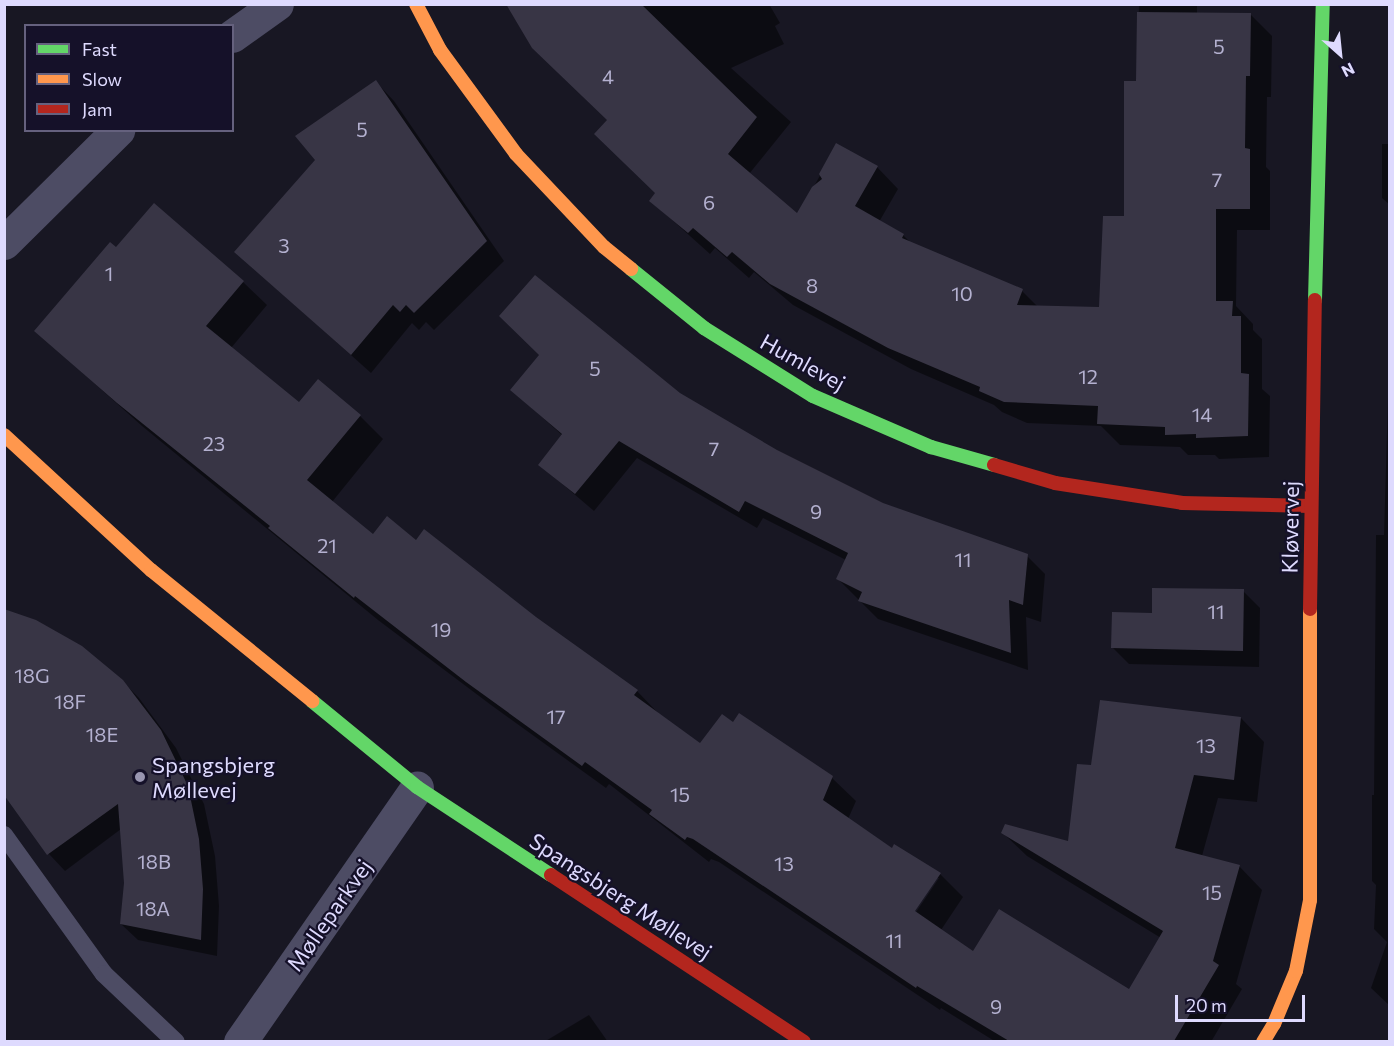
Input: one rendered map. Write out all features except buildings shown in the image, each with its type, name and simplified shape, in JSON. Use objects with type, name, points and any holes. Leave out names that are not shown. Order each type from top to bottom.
[{"type":"street","points":[[234,35],[277,4]]},
{"type":"street","name":"Humlevej","points":[[416,4],[440,50],[516,154],[604,247],[704,328],[813,396],[931,447],[1054,483],[1182,503],[1310,506]]},
{"type":"street","name":"Kløvervej","points":[[1263,1041],[1274,1024],[1296,971],[1310,900],[1310,506],[1323,4]]},
{"type":"street","points":[[4,243],[115,132]]},
{"type":"street","name":"Spangsbjerg Møllevej","points":[[4,435],[151,570],[417,787],[804,1041]]},
{"type":"street","name":"Mølleparkvej","points":[[240,1041],[417,787]]},
{"type":"lane","points":[[4,835],[104,974],[176,1041]]},
{"type":"traffic: fast","points":[[1315,300],[1323,4]]},
{"type":"traffic: fast","points":[[631,269],[704,328],[813,396],[931,447],[994,465]]},
{"type":"traffic: fast","points":[[312,701],[417,787],[551,875]]},
{"type":"traffic: slow","points":[[416,4],[440,50],[516,154],[604,247],[631,269]]},
{"type":"traffic: slow","points":[[4,435],[151,570],[312,701]]},
{"type":"traffic: slow","points":[[1263,1042],[1274,1024],[1296,971],[1310,900],[1310,609]]},
{"type":"traffic: jam","points":[[1310,609],[1315,300]]},
{"type":"traffic: jam","points":[[994,465],[1055,483],[1182,503],[1310,506]]},
{"type":"traffic: jam","points":[[551,875],[804,1042]]},
{"type":"place","name":"Spangsbjerg Møllevej","points":[[140,777]]}]
